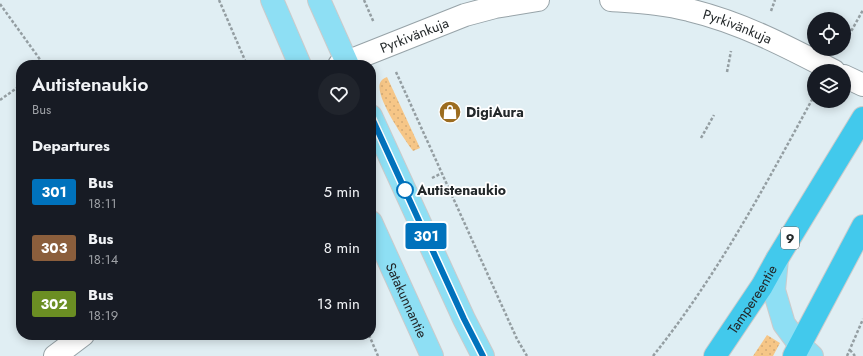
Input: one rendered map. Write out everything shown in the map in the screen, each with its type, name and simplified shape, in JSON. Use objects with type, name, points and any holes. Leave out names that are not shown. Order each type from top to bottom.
[{"type":"highway","name":"Tampereentie","points":[[715,356],[762,286],[863,118]]},
{"type":"highway","points":[[802,352],[863,226]]},
{"type":"main road","points":[[272,0],[298,60]]},
{"type":"main road","points":[[319,0],[342,60]]},
{"type":"main road","points":[[376,127],[464,319],[483,356]]},
{"type":"main road","name":"Satakunnantie","points":[[376,233],[432,356]]},
{"type":"main road","points":[[777,259],[774,290],[784,324],[802,352]]},
{"type":"street","name":"Pyrkivänkuja","points":[[353,60],[465,15],[495,7],[538,0]]},
{"type":"street","name":"Pyrkivänkuja","points":[[611,0],[651,3],[689,10],[715,17],[760,35],[820,64]]},
{"type":"street","points":[[851,79],[863,85]]},
{"type":"street","points":[[54,356],[76,340]]},
{"type":"path","points":[[218,0],[245,60]]},
{"type":"path","points":[[364,0],[516,338],[527,356]]},
{"type":"path","points":[[0,4],[40,60]]},
{"type":"path","points":[[851,31],[863,10]]},
{"type":"path","points":[[0,100],[16,89]]},
{"type":"path","points":[[653,356],[673,331],[715,270],[758,198],[807,108]]},
{"type":"path","points":[[701,138],[714,115]]},
{"type":"path","points":[[432,178],[442,173]]},
{"type":"path","points":[[847,356],[863,319]]},
{"type":"path","points":[[371,340],[378,356]]},
{"type":"path","points":[[850,350],[855,356]]},
{"type":"shaded area","points":[[387,77],[420,148],[413,151],[391,118],[382,98],[380,83]]},
{"type":"shaded area","points":[[767,335],[780,343],[773,356],[753,356]]},
{"type":"bus line","name":"301","points":[[376,127],[464,319],[479,351],[483,356]]},
{"type":"place","name":"DigiAura","points":[[450,112]]},
{"type":"place","name":"Autistenaukio","points":[[405,190]]}]
